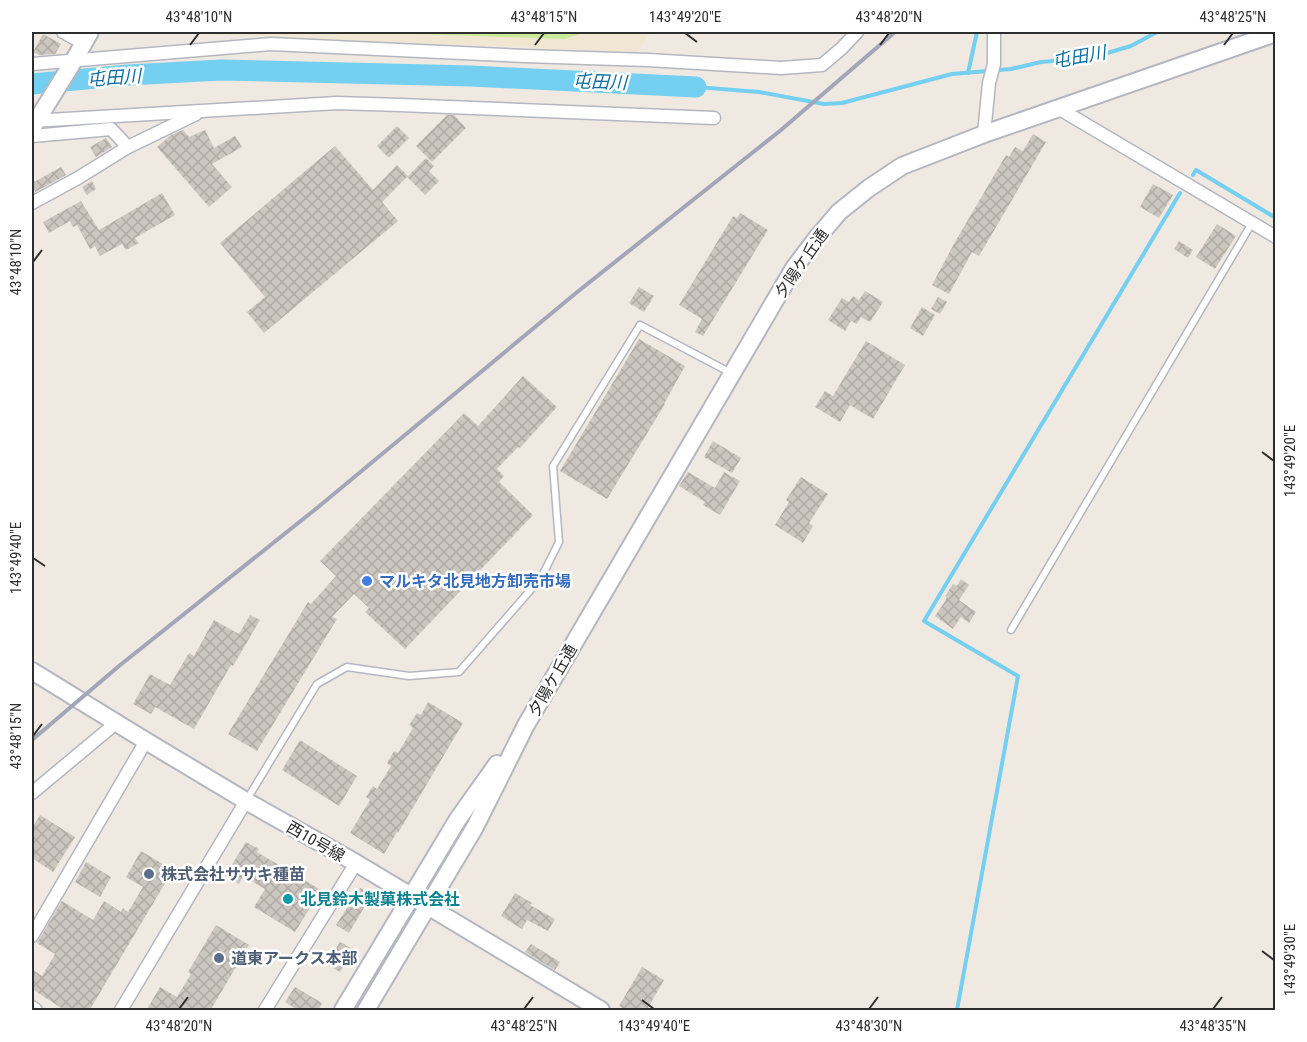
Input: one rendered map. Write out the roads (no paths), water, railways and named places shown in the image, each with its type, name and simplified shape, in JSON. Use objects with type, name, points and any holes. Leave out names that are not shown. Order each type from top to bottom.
[{"type":"street","points":[[34,125],[87,37],[63,32]]},
{"type":"street","points":[[32,64],[72,63],[271,44],[781,68],[822,65],[857,32]]},
{"type":"street","points":[[984,134],[989,83],[994,63],[994,32]]},
{"type":"street","name":"夕陽ケ丘通","points":[[366,1011],[475,827],[526,725],[794,268],[839,212],[902,166],[984,134],[1275,33]]},
{"type":"street","points":[[34,125],[202,110],[337,103],[714,118]]},
{"type":"street","points":[[1058,108],[1275,237]]},
{"type":"street","points":[[32,203],[128,147],[202,110]]},
{"type":"street","points":[[34,125],[111,129],[128,147]]},
{"type":"street","name":"西10号線","points":[[32,671],[246,801],[356,863],[594,1008]]},
{"type":"street","points":[[32,793],[116,723]]},
{"type":"street","name":"夕陽ケ丘通","points":[[343,1011],[458,819],[526,725]]},
{"type":"street","points":[[32,936],[146,741]]},
{"type":"street","points":[[121,1011],[246,801]]},
{"type":"street","points":[[265,1011],[356,863]]},
{"type":"street","points":[[32,1007],[36,1011]]},
{"type":"lane","points":[[1011,630],[1252,223]]},
{"type":"lane","points":[[246,801],[317,684],[347,667],[410,676],[459,672],[541,578],[559,542],[553,466],[640,325],[732,374]]},
{"type":"waterway","points":[[968,73],[977,32]]},
{"type":"waterway","name":"屯田川","points":[[696,87],[759,92],[824,104],[842,103],[952,74],[1011,69],[1041,62],[1090,58],[1131,46],[1157,32]]},
{"type":"waterway","name":"屯田川","points":[[32,84],[128,75],[221,70],[471,76],[696,87]]},
{"type":"waterway","points":[[1193,175],[1196,170],[1276,218]]},
{"type":"waterway","points":[[957,1010],[1018,676],[924,621],[1180,193]]},
{"type":"railway","points":[[32,740],[119,666],[317,508],[576,293],[781,130],[895,32]]},
{"type":"place","name":"マルキタ北見地方卸売市場","points":[[367,581]]},
{"type":"place","name":"株式会社ササキ種苗","points":[[149,874]]},
{"type":"place","name":"北見鈴木製菓株式会社","points":[[288,899]]},
{"type":"place","name":"道東アークス本部","points":[[219,958]]}]
